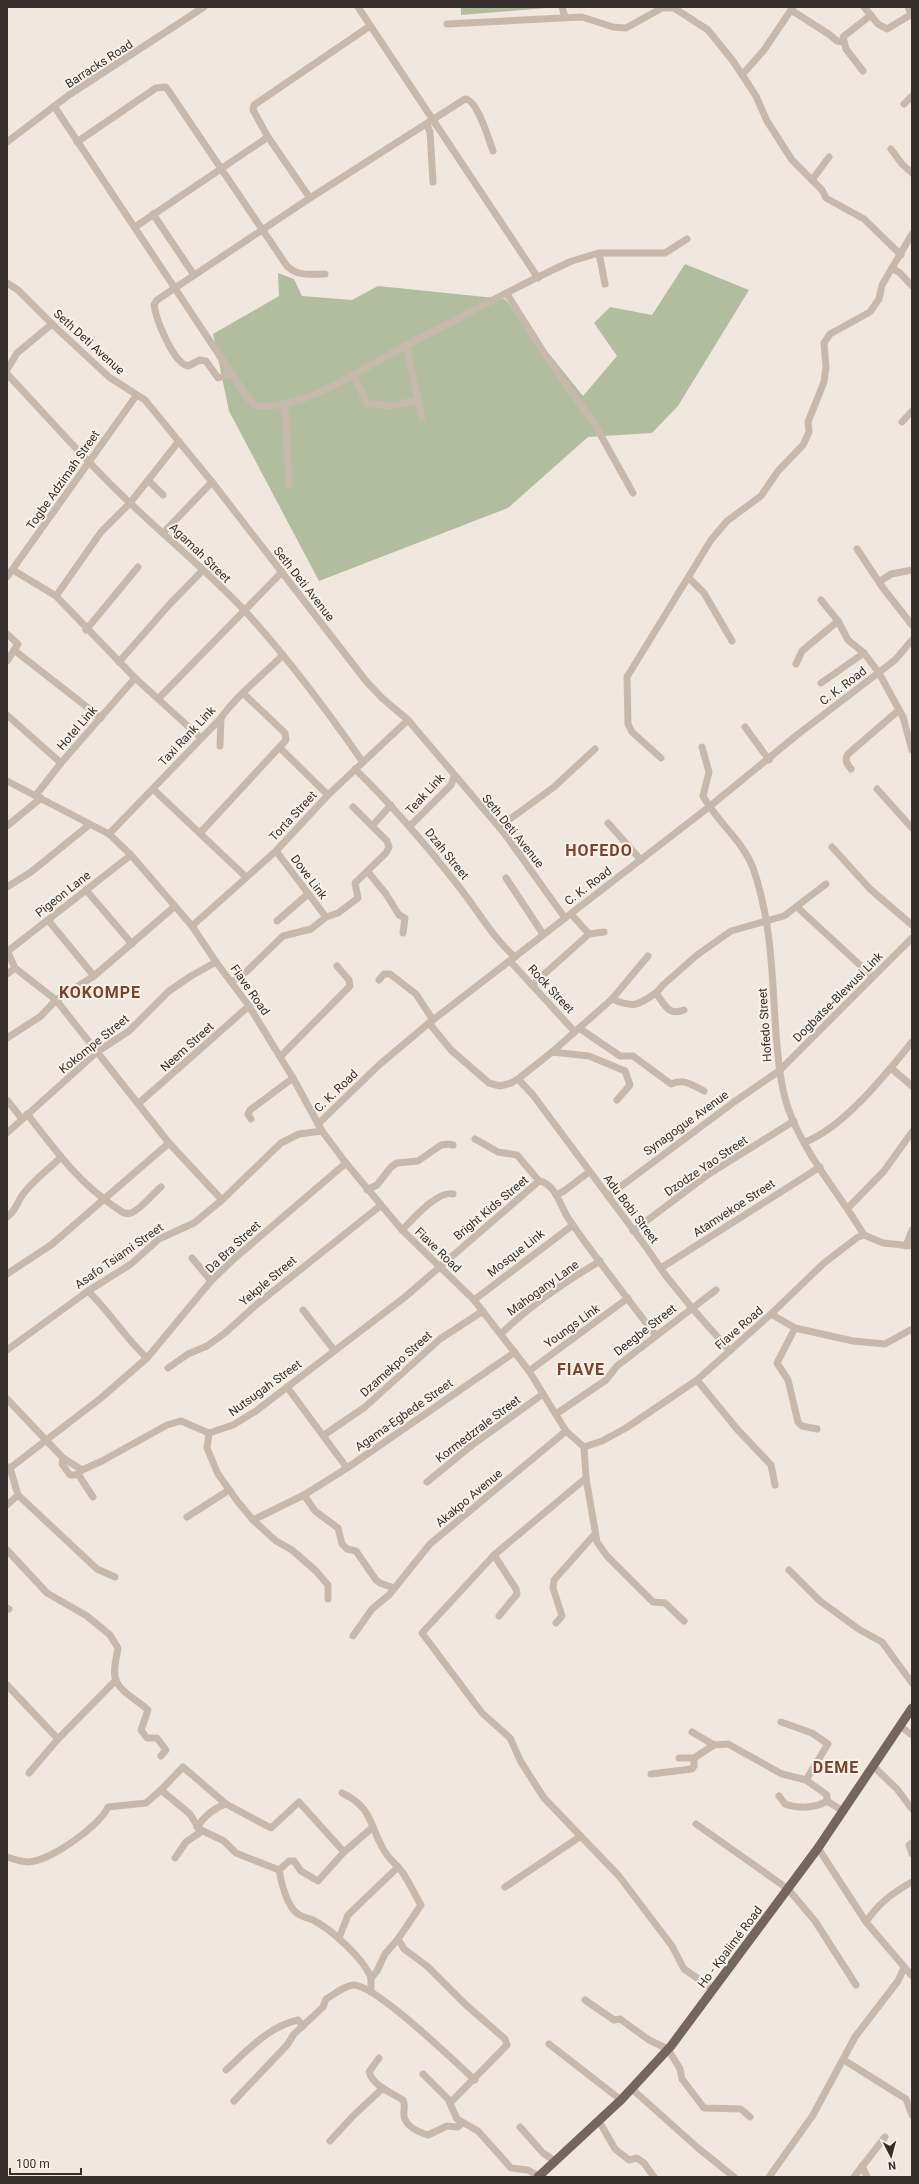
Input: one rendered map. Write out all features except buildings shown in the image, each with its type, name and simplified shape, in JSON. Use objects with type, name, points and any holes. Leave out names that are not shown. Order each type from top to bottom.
[{"type":"main road","name":"Ho - Kpalimé Road","points":[[539,2176],[621,2100],[668,2048],[818,1848],[874,1767],[912,1708]]},
{"type":"street","name":"Barracks Road","points":[[7,142],[54,106],[204,7]]},
{"type":"street","points":[[358,7],[430,123],[538,278]]},
{"type":"street","points":[[562,7],[565,17]]},
{"type":"street","points":[[689,7],[689,16]]},
{"type":"street","points":[[864,7],[878,24],[887,29],[912,15],[908,7]]},
{"type":"street","points":[[447,24],[582,17],[613,27],[626,28],[662,8],[674,8],[689,16],[708,30],[742,74],[792,160],[812,180],[826,198],[864,219],[901,255]]},
{"type":"street","points":[[742,74],[764,50],[792,8],[830,34],[837,41],[843,42]]},
{"type":"street","points":[[863,71],[846,49],[843,42],[843,37],[846,33],[871,15]]},
{"type":"street","points":[[310,198],[268,137],[253,110],[257,101],[370,26]]},
{"type":"street","points":[[77,142],[156,88],[164,86],[168,89],[292,271],[304,274],[325,274]]},
{"type":"street","points":[[904,104],[912,96]]},
{"type":"street","points":[[232,374],[218,378],[206,361],[200,360],[188,366],[181,364],[176,358],[159,322],[154,305],[157,300],[310,198],[430,123],[463,100],[468,99],[481,120],[493,151]]},
{"type":"street","points":[[54,106],[232,374],[254,404],[285,405],[314,395],[406,345],[572,261],[599,253],[665,253],[687,239]]},
{"type":"street","points":[[430,123],[433,182]]},
{"type":"street","points":[[135,227],[268,137]]},
{"type":"street","points":[[891,149],[912,173]]},
{"type":"street","points":[[812,180],[829,157]]},
{"type":"street","points":[[153,214],[194,275]]},
{"type":"street","points":[[661,758],[632,732],[628,724],[626,677],[720,530],[728,521],[761,496],[778,471],[803,445],[808,432],[810,414],[824,382],[826,367],[824,343],[830,334],[870,312],[879,299],[882,285],[912,234]]},
{"type":"street","points":[[599,253],[605,284]]},
{"type":"street","points":[[892,268],[911,283]]},
{"type":"street","name":"Seth Deti Avenue","points":[[7,283],[18,290],[52,324],[109,376],[136,396],[145,400],[212,482],[366,681],[382,698],[408,720],[454,777],[499,827],[568,916],[590,934]]},
{"type":"street","points":[[507,294],[548,359],[595,425],[633,493]]},
{"type":"street","points":[[7,370],[17,353],[52,324]]},
{"type":"street","points":[[406,345],[422,418]]},
{"type":"street","name":"Agamah Street","points":[[7,374],[130,503],[164,532],[202,571],[244,610],[325,707],[362,761]]},
{"type":"street","points":[[353,374],[367,403],[389,406],[418,400]]},
{"type":"street","name":"Togbe Adzimah Street","points":[[7,577],[136,396]]},
{"type":"street","points":[[285,405],[290,485]]},
{"type":"street","points":[[902,422],[912,411]]},
{"type":"street","points":[[56,596],[101,532],[130,503],[179,441]]},
{"type":"street","points":[[148,480],[163,496]]},
{"type":"street","points":[[164,532],[212,482]]},
{"type":"street","points":[[857,549],[912,625]]},
{"type":"street","points":[[86,630],[138,567]]},
{"type":"street","points":[[13,570],[56,596],[86,630],[135,678],[201,738]]},
{"type":"street","points":[[880,582],[891,574],[912,570]]},
{"type":"street","points":[[119,662],[168,605],[202,571]]},
{"type":"street","points":[[158,698],[282,572]]},
{"type":"street","points":[[689,578],[704,593],[732,641]]},
{"type":"street","points":[[821,600],[838,621],[848,640],[864,653],[879,673],[908,729],[912,750]]},
{"type":"street","points":[[796,664],[802,651],[838,621]]},
{"type":"street","points":[[7,634],[18,644],[7,660]]},
{"type":"street","name":"C. K. Road","points":[[318,1124],[379,1065],[431,1021],[641,860],[769,760],[797,735],[909,650],[912,640]]},
{"type":"street","points":[[14,650],[101,718]]},
{"type":"street","points":[[821,683],[864,653]]},
{"type":"street","name":"Taxi Rank Link","points":[[109,834],[221,718],[230,705],[244,694],[283,655]]},
{"type":"street","name":"Hotel Link","points":[[7,826],[39,796],[61,763],[135,678]]},
{"type":"street","points":[[201,832],[286,740],[286,734],[244,694]]},
{"type":"street","points":[[851,769],[845,758],[848,754],[899,710]]},
{"type":"street","points":[[7,715],[61,763]]},
{"type":"street","points":[[220,746],[221,718]]},
{"type":"street","name":"Torta Street","points":[[192,926],[276,851],[362,761],[408,720]]},
{"type":"street","points":[[745,727],[769,760]]},
{"type":"street","points":[[280,748],[328,795]]},
{"type":"street","points":[[702,748],[709,772],[703,796],[709,807]]},
{"type":"street","points":[[499,827],[554,787],[595,749]]},
{"type":"street","name":"Dzah Street","points":[[355,769],[410,826],[466,895],[513,959]]},
{"type":"street","name":"Teak Link","points":[[410,826],[451,786],[454,777]]},
{"type":"street","name":"Fiave Road","points":[[7,781],[39,796],[89,825],[109,834],[131,855],[174,908],[192,926],[216,962],[249,1006],[293,1078],[322,1131],[346,1163],[380,1206],[402,1230],[474,1300],[529,1371],[566,1432],[584,1447],[602,1441],[626,1428],[697,1380],[771,1314],[824,1263],[848,1244],[864,1235]]},
{"type":"street","points":[[153,789],[201,832],[246,877]]},
{"type":"street","points":[[876,789],[912,828]]},
{"type":"street","points":[[372,826],[391,805]]},
{"type":"street","points":[[232,982],[247,971],[283,936],[311,929],[326,917],[338,913],[358,898],[355,883],[386,853],[389,847],[387,841],[353,807]]},
{"type":"street","name":"Hofedo Street","points":[[709,807],[744,851],[752,866],[768,921],[779,1071],[788,1107],[805,1142],[864,1235]]},
{"type":"street","points":[[608,823],[641,860]]},
{"type":"street","points":[[7,887],[31,872],[89,825]]},
{"type":"street","points":[[832,847],[870,889],[912,925]]},
{"type":"street","name":"Dove Link","points":[[276,851],[326,917]]},
{"type":"street","name":"Pigeon Lane","points":[[8,951],[131,855]]},
{"type":"street","points":[[368,872],[386,894],[399,915],[405,918],[403,933]]},
{"type":"street","points":[[506,878],[543,934]]},
{"type":"street","points":[[612,999],[628,1006],[634,1006],[656,993],[663,984],[697,954],[726,934],[784,916],[826,884]]},
{"type":"street","points":[[86,890],[132,944]]},
{"type":"street","points":[[277,921],[308,894]]},
{"type":"street","points":[[797,907],[872,976]]},
{"type":"street","points":[[7,1038],[40,1016],[56,1000],[94,976],[174,908]]},
{"type":"street","points":[[48,920],[94,976]]},
{"type":"street","points":[[532,985],[590,934],[604,932]]},
{"type":"street","name":"Dogbatse-Blewusi Link","points":[[779,1071],[828,1024],[872,976],[912,938]]},
{"type":"street","points":[[8,951],[15,968],[56,1000],[169,1143],[222,1200]]},
{"type":"street","points":[[378,980],[384,974],[390,974],[416,994],[431,1021],[451,1050],[489,1083],[500,1086],[518,1079],[552,1052],[612,999],[648,956]]},
{"type":"street","name":"Rock Street","points":[[513,959],[532,985],[577,1030],[620,1056],[633,1056],[671,1084],[677,1081],[688,1083],[704,1091]]},
{"type":"street","name":"Kokompe Street","points":[[7,1133],[97,1052],[129,1031],[169,992],[191,976],[216,962]]},
{"type":"street","points":[[280,1056],[350,986],[349,980],[337,966]]},
{"type":"street","points":[[7,974],[15,968]]},
{"type":"street","points":[[656,993],[670,1011],[675,1012],[684,1010]]},
{"type":"street","name":"Neem Street","points":[[139,1104],[249,1006]]},
{"type":"street","points":[[805,1142],[823,1133],[838,1121],[891,1068],[912,1042]]},
{"type":"street","points":[[552,1052],[589,1056],[625,1071],[630,1085],[617,1100]]},
{"type":"street","points":[[891,1068],[912,1086]]},
{"type":"street","name":"Synagogue Avenue","points":[[608,1196],[728,1106],[779,1071]]},
{"type":"street","points":[[251,1119],[248,1114],[250,1110],[293,1078]]},
{"type":"street","name":"Adu Bobi Street","points":[[518,1079],[534,1095],[589,1172],[692,1308],[730,1351]]},
{"type":"street","points":[[7,1100],[81,1180],[103,1200],[129,1214],[146,1202],[161,1187]]},
{"type":"street","name":"Dzodze Yao Street","points":[[634,1231],[709,1174],[794,1121]]},
{"type":"street","name":"Asafo Tsiami Street","points":[[7,1350],[88,1291],[126,1267],[165,1235],[194,1223],[222,1200],[281,1143],[299,1134],[322,1131]]},
{"type":"street","points":[[848,1208],[884,1170],[912,1132]]},
{"type":"street","points":[[475,1139],[498,1152],[517,1155],[539,1181]]},
{"type":"street","points":[[7,1274],[51,1245],[169,1143]]},
{"type":"street","points":[[367,1190],[383,1180],[394,1165],[403,1161],[418,1161],[445,1144],[453,1145]]},
{"type":"street","points":[[7,1217],[12,1214],[22,1196],[30,1187],[61,1157]]},
{"type":"street","name":"Da Bra Street","points":[[9,1467],[47,1440],[147,1358],[211,1282],[235,1258],[346,1163]]},
{"type":"street","name":"Atamvekoe Street","points":[[661,1268],[820,1167]]},
{"type":"street","points":[[589,1172],[564,1191],[556,1195],[573,1225],[656,1336]]},
{"type":"street","name":"Bright Kids Street","points":[[440,1266],[539,1181],[546,1183],[556,1195]]},
{"type":"street","points":[[561,1205],[564,1191]]},
{"type":"street","points":[[402,1230],[440,1195],[449,1193],[453,1194]]},
{"type":"street","name":"Yekple Street","points":[[168,1368],[188,1354],[207,1346],[225,1333],[256,1305],[380,1206]]},
{"type":"street","name":"Mosque Link","points":[[474,1300],[573,1225]]},
{"type":"street","points":[[864,1235],[883,1243],[909,1246],[912,1230]]},
{"type":"street","points":[[192,1258],[211,1282]]},
{"type":"street","name":"Mahogany Lane","points":[[501,1334],[526,1311],[570,1279],[600,1261]]},
{"type":"street","name":"Nutsugah Street","points":[[209,1432],[233,1425],[256,1411],[405,1297],[440,1266]]},
{"type":"street","name":"Deegbe Street","points":[[556,1414],[606,1380],[616,1366],[716,1290]]},
{"type":"street","points":[[88,1291],[104,1306],[130,1342],[147,1358]]},
{"type":"street","name":"Youngs Link","points":[[529,1371],[628,1298]]},
{"type":"street","points":[[303,1310],[334,1350]]},
{"type":"street","name":"Dzamekpo Street","points":[[324,1435],[365,1407],[440,1339],[483,1311]]},
{"type":"street","points":[[771,1314],[795,1328],[854,1341],[885,1344],[912,1329]]},
{"type":"street","points":[[795,1328],[777,1363],[788,1380],[798,1422],[802,1426],[817,1429]]},
{"type":"street","name":"Agama-Egbede Street","points":[[253,1520],[304,1494],[347,1468],[515,1352]]},
{"type":"street","points":[[697,1380],[737,1429],[771,1465],[775,1485]]},
{"type":"street","points":[[287,1387],[347,1468]]},
{"type":"street","name":"Kormedzrale Street","points":[[427,1482],[471,1446],[543,1394]]},
{"type":"street","points":[[7,1399],[63,1458],[80,1472],[93,1497]]},
{"type":"street","points":[[63,1458],[62,1464],[70,1475],[80,1472],[167,1425],[181,1421],[209,1432],[207,1448],[218,1474],[229,1490],[253,1520],[276,1541],[292,1550],[316,1571],[328,1585],[328,1599]]},
{"type":"street","name":"Akakpo Avenue","points":[[353,1636],[372,1610],[389,1595],[430,1544],[566,1432]]},
{"type":"street","points":[[584,1447],[586,1478],[594,1535],[597,1542],[607,1556],[653,1602],[665,1603],[684,1621]]},
{"type":"street","points":[[9,1467],[18,1495],[97,1569],[115,1577]]},
{"type":"street","points":[[586,1478],[494,1555],[422,1633],[482,1713],[510,1738],[521,1762],[544,1798],[619,1876],[672,1946],[684,1969],[713,1989]]},
{"type":"street","points":[[187,1517],[229,1490]]},
{"type":"street","points":[[304,1494],[315,1511],[338,1528],[342,1544],[347,1549],[356,1551],[376,1580],[394,1588]]},
{"type":"street","points":[[7,1505],[18,1495]]},
{"type":"street","points":[[556,1623],[562,1616],[553,1588],[554,1580],[594,1535]]},
{"type":"street","points":[[7,1550],[47,1593],[87,1616],[110,1635],[118,1648],[115,1670],[116,1680],[122,1688],[148,1710],[141,1730],[147,1738],[157,1738],[166,1750],[161,1756]]},
{"type":"street","points":[[494,1555],[516,1589],[517,1594],[499,1616]]},
{"type":"street","points":[[789,1570],[820,1602],[860,1630],[882,1642],[912,1683]]},
{"type":"street","points":[[29,1773],[58,1739],[116,1680]]},
{"type":"street","points":[[7,1685],[58,1739]]},
{"type":"street","points":[[781,1722],[812,1733],[828,1744],[806,1780]]},
{"type":"street","points":[[900,1726],[912,1735]]},
{"type":"street","points":[[692,1732],[714,1745]]},
{"type":"street","points":[[679,1758],[694,1758],[714,1745],[728,1744],[782,1774],[806,1780],[827,1795],[827,1801]]},
{"type":"street","points":[[651,1774],[692,1769],[694,1766],[694,1758]]},
{"type":"street","points":[[7,1857],[28,1862],[41,1860],[61,1850],[106,1813],[108,1807],[146,1803],[183,1767],[190,1771],[210,1791],[226,1804],[271,1828],[299,1802],[344,1852]]},
{"type":"street","points":[[874,1767],[897,1789],[912,1809]]},
{"type":"street","points":[[161,1790],[190,1814],[200,1829],[224,1841],[236,1853],[279,1870]]},
{"type":"street","points":[[342,1793],[355,1799],[369,1814],[373,1827],[386,1853],[398,1868],[421,1905],[398,1939],[385,1954],[377,1971],[371,1978]]},
{"type":"street","points":[[779,1796],[785,1804],[797,1807],[822,1804],[827,1801]]},
{"type":"street","points":[[827,1801],[843,1811]]},
{"type":"street","points":[[175,1858],[186,1842],[200,1829],[204,1817],[218,1806],[226,1804]]},
{"type":"street","points":[[696,1824],[788,1889],[815,1921],[856,1985]]},
{"type":"street","points":[[279,1870],[289,1861],[294,1862],[301,1871],[318,1881],[344,1852],[373,1827]]},
{"type":"street","points":[[505,1887],[581,1836]]},
{"type":"street","points":[[912,1843],[909,1846],[912,1854]]},
{"type":"street","points":[[818,1848],[866,1922],[912,1976]]},
{"type":"street","points":[[339,1938],[348,1915],[398,1868]]},
{"type":"street","points":[[279,1870],[282,1889],[297,1914],[312,1920],[339,1938],[368,1970],[371,1978],[371,1992]]},
{"type":"street","points":[[866,1922],[880,1903],[893,1892],[912,1882]]},
{"type":"street","points":[[398,1939],[404,1949],[427,1966],[465,2004],[505,2039],[506,2045],[475,2080],[450,2103]]},
{"type":"street","points":[[769,2177],[813,2116],[828,2084],[844,2060],[855,2037],[898,1980],[904,1968]]},
{"type":"street","points":[[234,2101],[323,2006],[326,1999],[353,1985],[371,1992],[384,2000],[475,2080]]},
{"type":"street","points":[[585,2000],[614,2020],[620,2019],[649,2040],[668,2048],[680,2069],[682,2079],[704,2108],[741,2109],[750,2118]]},
{"type":"street","points":[[226,2070],[270,2031],[298,2020],[303,2026]]},
{"type":"street","points":[[549,2044],[621,2100]]},
{"type":"street","points":[[379,2058],[369,2072],[371,2079],[378,2086],[403,2100],[405,2104],[404,2116],[411,2127],[418,2132],[428,2135],[447,2126],[458,2127],[462,2123]]},
{"type":"street","points":[[844,2060],[906,2100],[912,2115]]},
{"type":"street","points":[[424,2074],[448,2099],[453,2113],[462,2123],[478,2131],[511,2168],[528,2170],[539,2176]]},
{"type":"street","points":[[330,2141],[353,2116],[383,2088]]},
{"type":"street","points":[[632,2089],[698,2148],[734,2177]]},
{"type":"street","points":[[599,2121],[615,2149],[629,2160],[637,2158],[644,2163],[654,2177]]},
{"type":"street","points":[[520,2127],[543,2153],[555,2162]]},
{"type":"street","points":[[854,2177],[885,2137]]},
{"type":"street","points":[[862,2166],[867,2177]]},
{"type":"green space","points":[[461,7],[546,7],[546,8],[461,15]]},
{"type":"green space","points":[[685,264],[749,290],[678,406],[652,433],[588,437],[508,508],[319,581],[229,411],[213,334],[279,296],[278,273],[294,279],[302,296],[352,300],[378,286],[505,299],[583,396],[617,356],[594,323],[610,307],[652,315]]},
{"type":"district","name":"HOFEDO","points":[[599,850]]},
{"type":"district","name":"KOKOMPE","points":[[100,992]]},
{"type":"district","name":"FIAVE","points":[[581,1369]]},
{"type":"district","name":"DEME","points":[[836,1767]]}]
